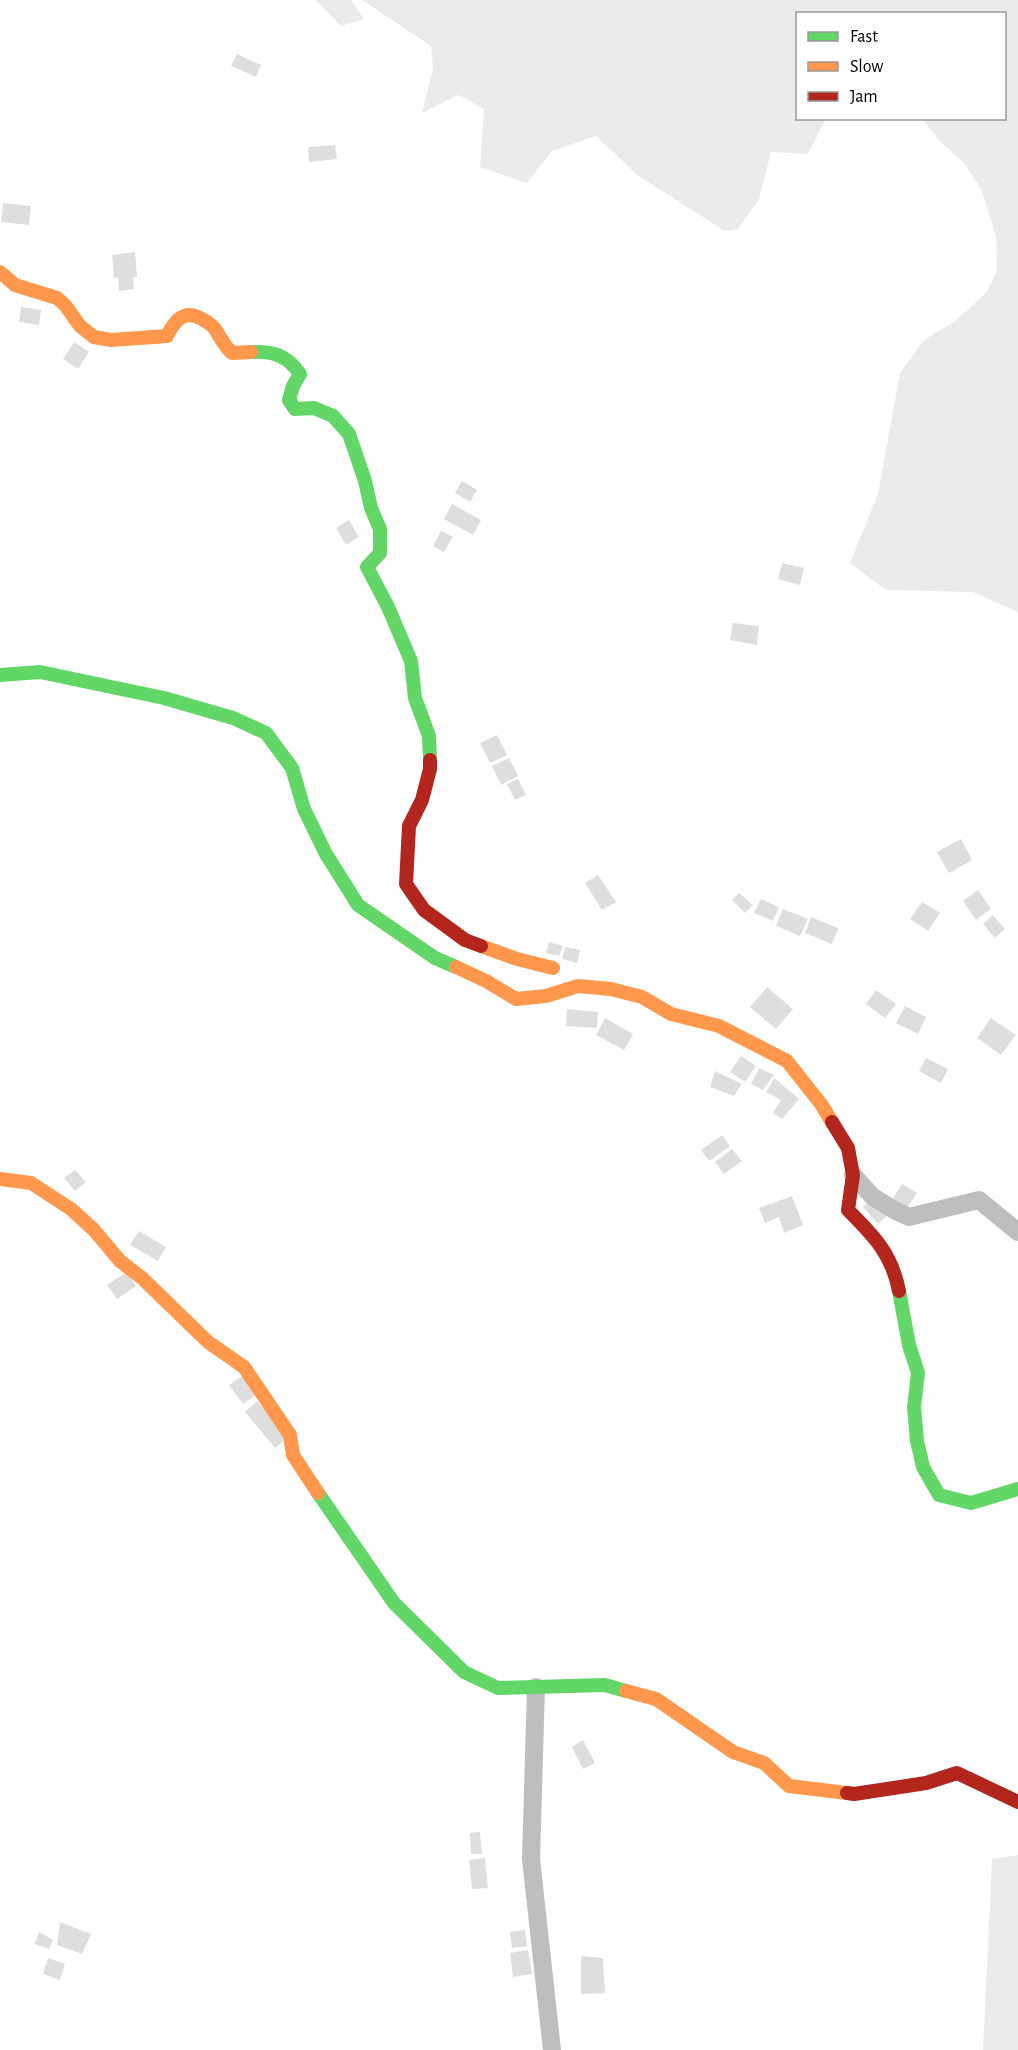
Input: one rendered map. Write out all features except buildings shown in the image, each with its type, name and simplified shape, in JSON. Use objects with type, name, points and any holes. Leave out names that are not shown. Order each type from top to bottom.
[{"type":"street","points":[[0,272],[7,281],[24,290],[56,296],[64,303],[82,330],[95,340],[114,341],[130,338],[153,340],[166,336],[173,324],[183,316],[190,314],[202,318],[215,328],[221,345],[232,353],[266,351],[285,356],[296,366],[300,374],[293,386],[290,400],[295,409],[314,408],[333,416],[349,434],[365,481],[371,508],[380,530],[380,553],[367,567],[388,607],[411,662],[415,698],[429,736],[430,769],[422,800],[409,826],[406,884],[424,910],[465,940],[516,959],[553,968]]},
{"type":"street","points":[[0,675],[40,672],[164,698],[233,718],[266,733],[292,768],[304,809],[326,854],[358,905],[435,958],[486,981],[516,999],[546,996],[578,986],[611,989],[642,998],[671,1014],[719,1026],[787,1060],[821,1104],[848,1149],[853,1175],[848,1210],[872,1234],[888,1255],[897,1280],[907,1333],[918,1373],[914,1407],[917,1441],[923,1467],[939,1495],[971,1503],[1018,1489]]},
{"type":"street","points":[[853,1175],[873,1197],[909,1216],[979,1200],[1018,1232]]},
{"type":"street","points":[[0,1179],[31,1184],[71,1209],[94,1230],[120,1261],[142,1278],[184,1320],[244,1367],[290,1435],[293,1455],[394,1603],[464,1672],[498,1688],[605,1685],[656,1699],[733,1752],[764,1763],[789,1786],[854,1794],[926,1783],[957,1773],[1018,1802]]},
{"type":"street","points":[[536,1688],[531,1859],[552,2050]]},
{"type":"shaded area","points":[[316,0],[351,0],[364,19],[341,26]]},
{"type":"shaded area","points":[[362,0],[1018,0],[1018,612],[973,592],[886,590],[850,563],[878,494],[900,373],[923,341],[955,321],[986,293],[997,271],[996,236],[981,189],[964,163],[941,142],[923,120],[1006,120],[1006,12],[796,12],[796,120],[825,120],[808,154],[771,152],[759,199],[738,229],[725,231],[637,175],[596,136],[552,151],[527,183],[480,167],[484,109],[458,95],[422,113],[433,68],[431,46]]},
{"type":"shaded area","points":[[1018,1855],[1018,2050],[983,2050],[992,1859]]},
{"type":"traffic: fast","points":[[251,352],[279,355],[290,362],[300,374],[289,400],[295,409],[314,408],[333,416],[349,434],[365,481],[371,508],[380,529],[380,553],[367,567],[388,607],[411,661],[415,698],[429,736],[430,760]]},
{"type":"traffic: fast","points":[[0,675],[40,672],[164,698],[233,718],[266,733],[292,768],[304,809],[326,854],[358,905],[435,958],[456,967]]},
{"type":"traffic: fast","points":[[899,1291],[909,1345],[918,1373],[914,1407],[917,1441],[923,1467],[939,1495],[971,1503],[1018,1489]]},
{"type":"traffic: fast","points":[[318,1493],[394,1603],[464,1672],[498,1688],[605,1685],[626,1691]]},
{"type":"traffic: slow","points":[[0,272],[15,285],[57,298],[80,326],[94,337],[111,340],[167,336],[180,318],[189,315],[200,318],[212,326],[232,353],[251,352]]},
{"type":"traffic: slow","points":[[481,946],[517,959],[553,968]]},
{"type":"traffic: slow","points":[[456,967],[516,999],[546,996],[578,986],[611,989],[642,997],[671,1014],[719,1026],[787,1061],[821,1104],[832,1122]]},
{"type":"traffic: slow","points":[[0,1179],[31,1183],[71,1209],[94,1230],[120,1261],[142,1278],[208,1342],[244,1367],[290,1435],[293,1455],[318,1493]]},
{"type":"traffic: slow","points":[[626,1691],[656,1699],[733,1752],[764,1763],[789,1786],[847,1793]]},
{"type":"traffic: jam","points":[[430,760],[422,800],[409,826],[406,884],[424,910],[465,940],[481,946]]},
{"type":"traffic: jam","points":[[832,1122],[848,1148],[853,1175],[848,1210],[881,1246],[892,1266],[899,1291]]},
{"type":"traffic: jam","points":[[847,1793],[854,1794],[926,1783],[957,1773],[1018,1802]]}]
